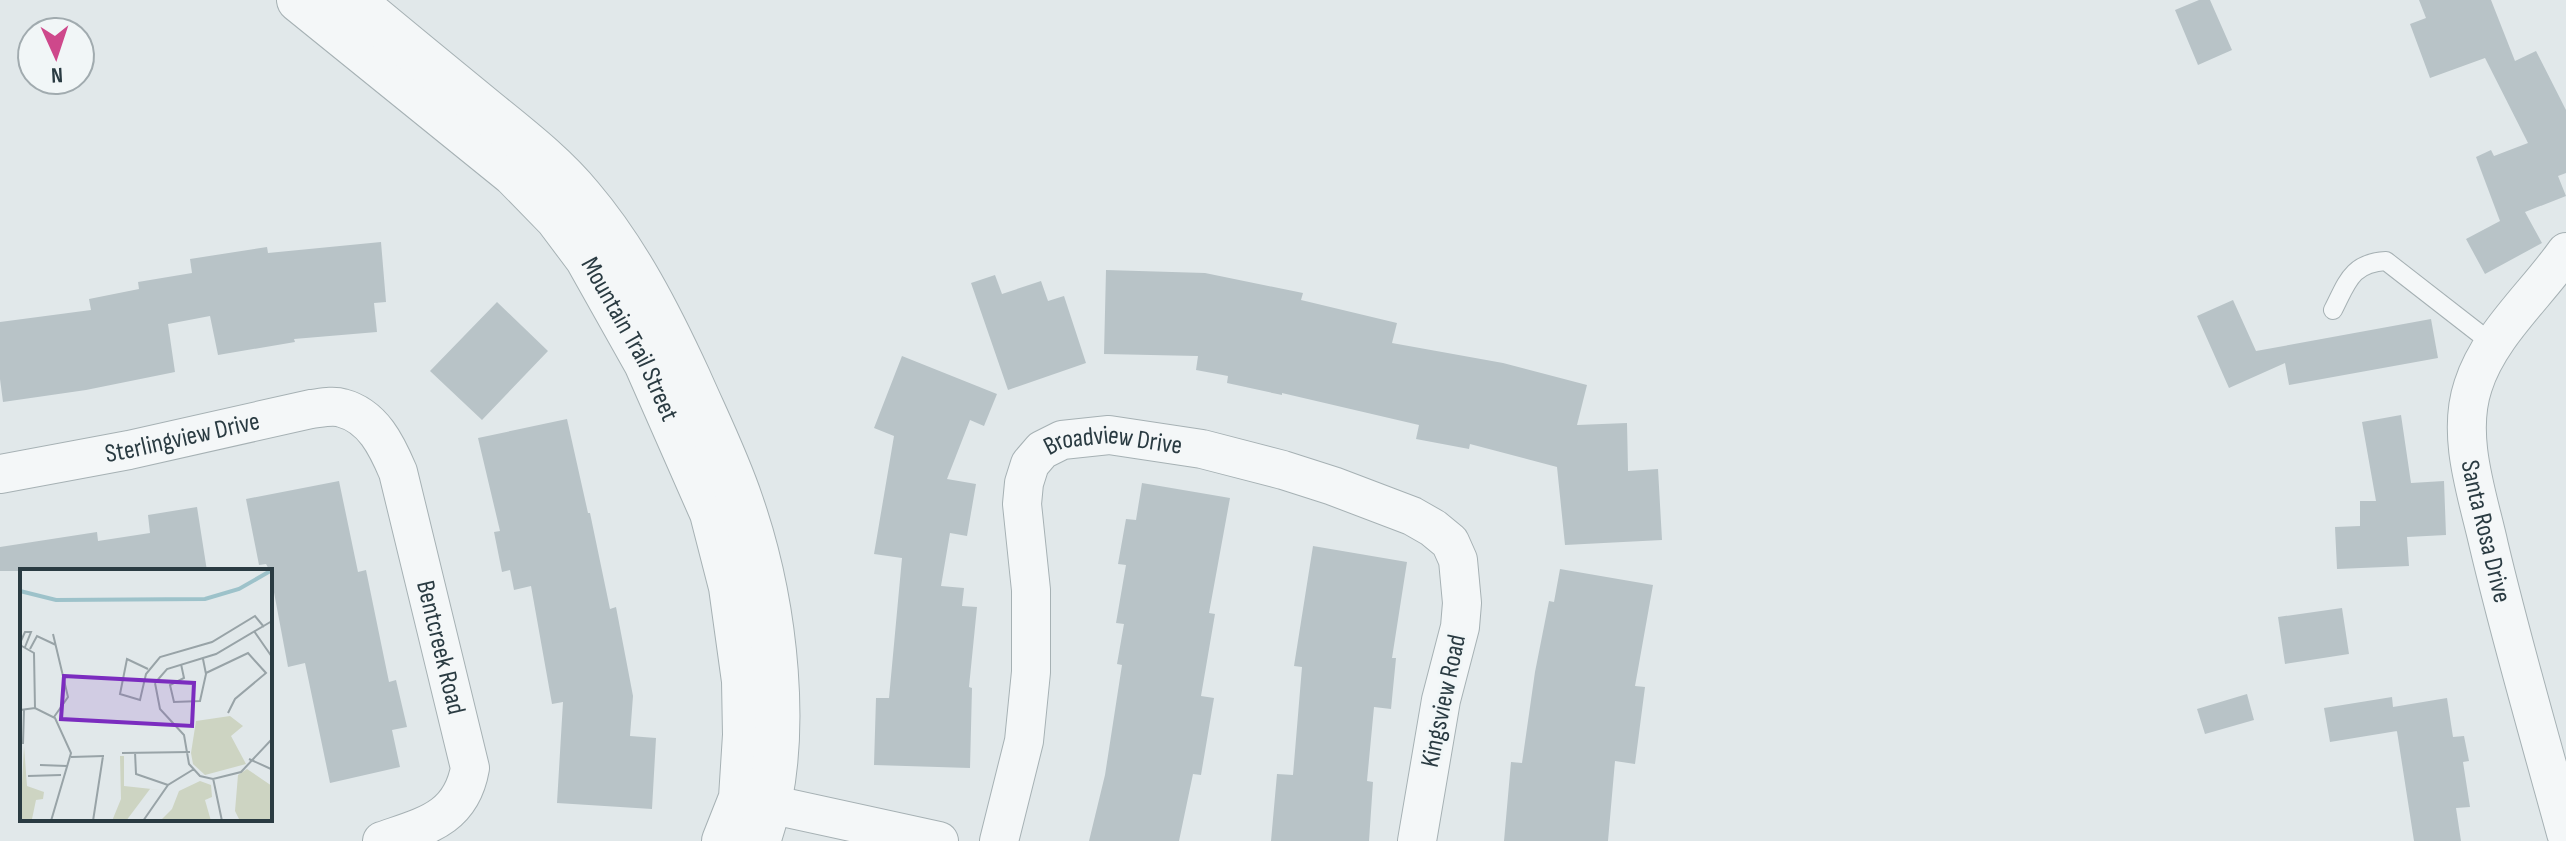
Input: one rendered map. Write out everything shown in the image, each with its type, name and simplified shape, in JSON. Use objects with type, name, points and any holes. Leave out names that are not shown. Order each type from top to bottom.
[{"type":"street","name":"Mountain Trail Street","points":[[299,0],[514,174],[564,228],[587,258],[618,309],[690,459],[712,513],[731,587],[744,681],[745,735],[756,815]]},
{"type":"street","name":"Mountain Trail Street","points":[[352,0],[537,152],[581,197],[611,238],[654,309],[741,501],[768,616],[776,683],[777,759],[756,815]]},
{"type":"street","name":"Santa Rosa Drive","points":[[2566,252],[2494,345],[2474,382],[2469,400],[2467,439],[2504,608],[2566,833]]},
{"type":"street","name":"Sterlingview Drive","points":[[0,474],[129,450],[311,409],[341,407],[363,418]]},
{"type":"street","name":"Bentcreek Road","points":[[363,418],[386,444],[398,472],[470,768],[466,789],[451,810],[429,824],[382,841]]},
{"type":"street","name":"Broadview Drive","points":[[999,841],[1024,741],[1031,672],[1031,590],[1022,504],[1024,483],[1030,464],[1042,450],[1062,440],[1109,435],[1202,449],[1283,470],[1412,516],[1450,542],[1458,560]]},
{"type":"street","name":"Kingsview Road","points":[[1417,841],[1441,700],[1460,627],[1462,603],[1458,560]]},
{"type":"street","points":[[724,841],[756,815],[939,841]]},
{"type":"lane","points":[[2333,310],[2351,275],[2367,264],[2386,261],[2494,345]]},
{"type":"building","points":[[2199,0],[2210,0],[2232,50],[2198,65],[2175,10]]},
{"type":"building","points":[[2419,0],[2491,0],[2515,61],[2536,51],[2566,110],[2566,173],[2558,176],[2566,196],[2525,212],[2542,243],[2485,274],[2466,239],[2500,221],[2476,157],[2491,150],[2494,156],[2528,143],[2485,58],[2430,78],[2410,24],[2426,18]]},
{"type":"building","points":[[381,242],[386,302],[374,303],[377,332],[294,339],[295,342],[218,355],[210,316],[168,324],[175,372],[86,390],[3,402],[0,322],[91,310],[89,299],[139,289],[138,282],[192,273],[190,259],[267,247],[268,253]]},
{"type":"building","points":[[1106,270],[1205,273],[1303,293],[1301,300],[1397,323],[1392,343],[1503,363],[1587,385],[1577,425],[1627,423],[1628,471],[1658,469],[1662,540],[1565,545],[1557,467],[1470,444],[1469,449],[1416,439],[1419,425],[1227,383],[1228,376],[1196,370],[1198,356],[1104,354]]},
{"type":"building","points":[[995,275],[1002,294],[1041,281],[1048,301],[1064,296],[1086,363],[1008,390],[971,283]]},
{"type":"building","points":[[2233,300],[2256,351],[2431,319],[2438,358],[2289,385],[2285,363],[2229,388],[2197,316]]},
{"type":"building","points":[[497,302],[548,351],[482,420],[430,371]]},
{"type":"building","points":[[902,356],[997,394],[984,426],[970,420],[947,479],[976,484],[967,536],[950,533],[941,586],[964,588],[962,606],[977,607],[969,687],[972,688],[970,768],[874,765],[876,698],[889,698],[902,558],[874,554],[894,436],[874,428]]},
{"type":"building","points":[[2401,415],[2411,483],[2444,481],[2446,535],[2407,537],[2409,566],[2337,569],[2335,527],[2360,526],[2360,501],[2376,501],[2362,422]]},
{"type":"building","points":[[567,419],[610,609],[616,607],[633,696],[630,736],[656,738],[652,809],[557,803],[563,702],[552,704],[531,586],[514,590],[510,570],[502,572],[494,532],[500,531],[478,438]]},
{"type":"building","points":[[339,481],[358,572],[366,570],[389,682],[396,680],[407,727],[392,730],[400,767],[330,783],[305,663],[288,667],[272,569],[266,564],[259,565],[246,499]]},
{"type":"building","points":[[1142,483],[1230,498],[1209,613],[1215,614],[1201,696],[1214,698],[1201,775],[1193,774],[1179,841],[1089,841],[1105,775],[1122,665],[1117,664],[1124,624],[1116,623],[1126,565],[1118,564],[1126,519],[1136,520]]},
{"type":"building","points":[[197,507],[207,569],[0,571],[0,547],[97,532],[98,541],[150,533],[148,515]]},
{"type":"building","points":[[1313,546],[1407,562],[1392,658],[1396,658],[1391,709],[1374,707],[1367,781],[1373,782],[1369,841],[1271,841],[1277,774],[1293,775],[1302,667],[1294,666]]},
{"type":"building","points":[[1560,569],[1653,585],[1635,686],[1645,687],[1635,764],[1615,761],[1608,841],[1504,841],[1511,762],[1522,763],[1535,672],[1549,601],[1554,602]]},
{"type":"building","points":[[2342,608],[2349,654],[2285,664],[2278,617]]},
{"type":"building","points":[[2247,694],[2254,720],[2205,734],[2197,709]]},
{"type":"building","points":[[2392,697],[2393,707],[2447,698],[2453,737],[2464,736],[2469,761],[2463,762],[2470,807],[2456,808],[2461,841],[2414,841],[2397,731],[2330,742],[2324,708]]}]
